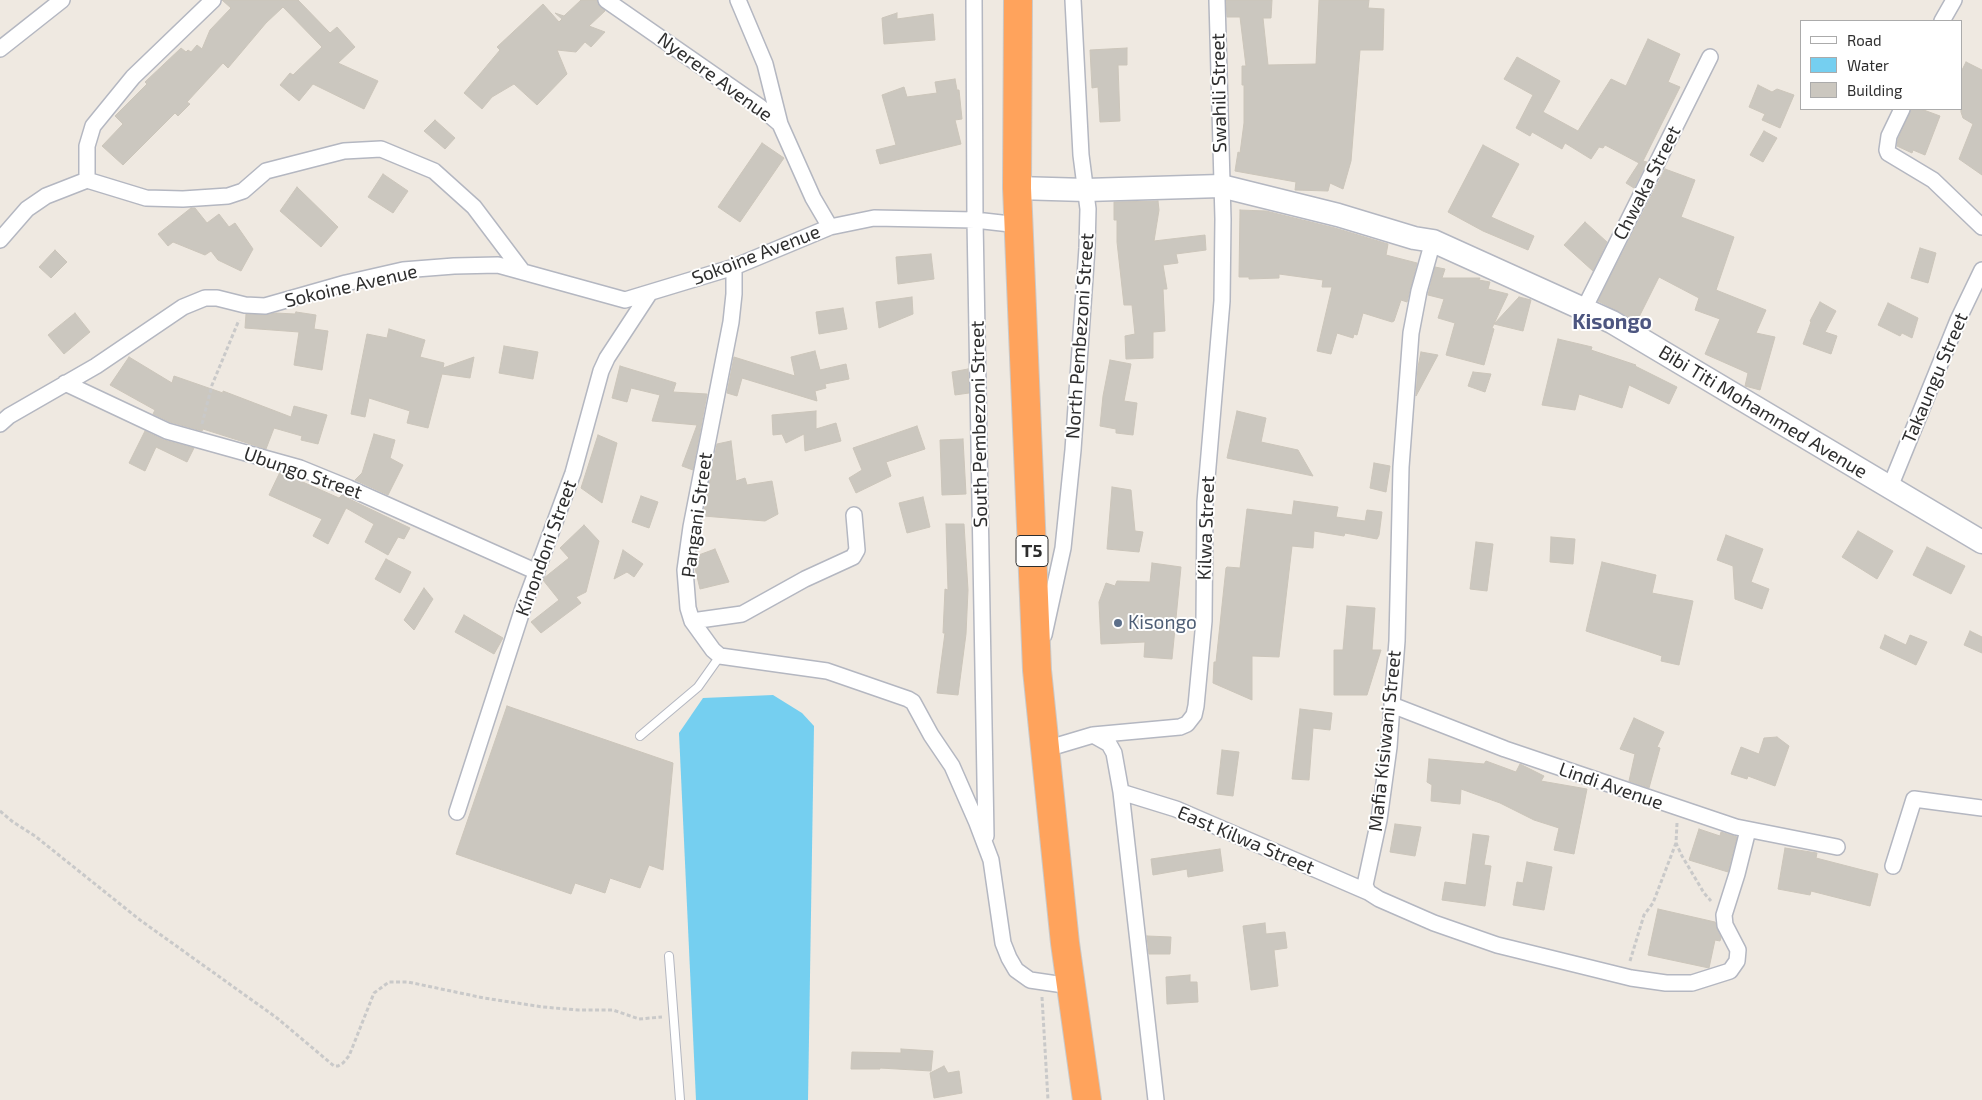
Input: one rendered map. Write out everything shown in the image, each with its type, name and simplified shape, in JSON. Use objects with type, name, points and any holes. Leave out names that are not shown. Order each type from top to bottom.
[{"type":"highway","name":"T5","points":[[1018,0],[1017,188],[1037,670],[1065,943],[1087,1100]]},
{"type":"street","points":[[0,49],[62,0]]},
{"type":"street","points":[[87,180],[87,146],[93,126],[133,77],[213,0]]},
{"type":"street","name":"Nyerere Avenue","points":[[606,0],[760,107],[780,124],[813,198],[830,227]]},
{"type":"street","points":[[738,0],[765,64],[780,124]]},
{"type":"street","name":"South Pembezoni Street","points":[[974,0],[975,220],[986,848]]},
{"type":"street","name":"North Pembezoni Street","points":[[1037,670],[1063,548],[1084,309],[1088,209],[1080,155],[1073,0]]},
{"type":"street","name":"Swahili Street","points":[[1217,0],[1221,186]]},
{"type":"street","points":[[1943,20],[1954,0]]},
{"type":"street","name":"Chwaka Street","points":[[1584,310],[1710,57]]},
{"type":"street","points":[[1902,110],[1889,136],[1888,153],[1933,180],[1982,227]]},
{"type":"street","points":[[0,240],[27,209],[46,196],[87,180],[146,198],[183,199],[228,196],[243,191],[266,171],[344,151],[381,149],[434,171],[474,207],[523,272]]},
{"type":"street","name":"Bibi Titi Mohammed Avenue","points":[[1017,188],[1086,190],[1221,186],[1338,215],[1433,242],[1612,322],[1982,542]]},
{"type":"street","name":"Kilwa Street","points":[[1046,749],[1093,735],[1180,727],[1188,724],[1194,715],[1204,621],[1205,502],[1222,301],[1221,186]]},
{"type":"street","name":"Sokoine Avenue","points":[[0,424],[9,416],[96,366],[183,307],[205,298],[217,298],[245,305],[265,306],[346,283],[403,270],[498,265],[617,299],[634,299],[734,267],[830,227],[874,218],[975,220],[1019,225]]},
{"type":"street","name":"Mafia Kisiwani Street","points":[[1368,892],[1365,885],[1379,820],[1389,747],[1396,641],[1401,467],[1411,333],[1419,292],[1433,242]]},
{"type":"street","name":"Pangani Street","points":[[720,656],[713,650],[692,621],[688,608],[685,570],[691,527],[731,322],[734,267]]},
{"type":"street","name":"Takaungu Street","points":[[1890,488],[1958,320],[1982,270]]},
{"type":"street","name":"Kinondoni Street","points":[[457,812],[523,608],[538,572],[573,473],[601,370],[649,294]]},
{"type":"street","name":"Ubungo Street","points":[[65,383],[167,431],[300,468],[410,514],[538,572]]},
{"type":"street","points":[[692,621],[742,614],[805,579],[853,557],[856,550],[854,515]]},
{"type":"street","points":[[720,656],[827,670],[908,699],[917,709],[931,735],[952,766],[991,860],[1004,942],[1009,958],[1016,970],[1030,980],[1071,986]]},
{"type":"street","name":"Lindi Avenue","points":[[1392,705],[1505,750],[1678,808],[1748,830],[1836,847]]},
{"type":"street","points":[[1093,735],[1109,744],[1114,752],[1121,792],[1156,1100]]},
{"type":"street","name":"East Kilwa Street","points":[[1121,792],[1176,809],[1368,892]]},
{"type":"street","points":[[1893,866],[1914,799],[1982,808]]},
{"type":"street","points":[[1368,892],[1378,899],[1443,926],[1497,945],[1631,978],[1692,983],[1730,971],[1737,961],[1738,950],[1725,925],[1724,915],[1748,830]]},
{"type":"lane","points":[[640,736],[698,687],[720,656]]},
{"type":"lane","points":[[669,956],[680,1100]]},
{"type":"path","points":[[198,440],[212,385],[245,305]]},
{"type":"path","points":[[1599,971],[1626,964],[1632,958],[1644,915],[1653,903],[1676,844],[1678,808]]},
{"type":"path","points":[[0,811],[12,822],[35,836],[140,920],[277,1018],[334,1066],[343,1063],[349,1056],[374,993],[389,982],[408,982],[543,1008],[613,1010],[639,1019],[659,1017],[674,1022]]},
{"type":"path","points":[[1676,844],[1704,893],[1724,915]]},
{"type":"path","points":[[1041,982],[1048,1100]]},
{"type":"water","points":[[773,695],[802,713],[814,726],[808,1100],[696,1100],[679,733],[703,698]]},
{"type":"building","points":[[222,0],[298,0],[330,33],[337,27],[355,47],[338,63],[378,81],[364,109],[313,84],[299,101],[280,85],[290,73],[293,75],[322,47],[283,7],[266,23],[228,68],[223,63],[187,102],[190,104],[178,116],[175,113],[123,165],[102,146],[123,124],[115,116],[147,84],[145,82],[181,48],[186,52],[188,50],[191,52],[197,45],[202,49],[210,30],[231,8]]},
{"type":"building","points":[[581,0],[597,0],[598,4],[605,11],[589,26],[605,32],[591,47],[585,42],[576,52],[557,50],[567,74],[537,105],[514,84],[492,97],[482,109],[464,93],[500,50],[497,47],[543,4],[559,22],[562,19],[555,13],[564,16]]},
{"type":"building","points":[[1226,0],[1272,0],[1271,18],[1263,18],[1268,65],[1316,64],[1319,0],[1369,0],[1368,8],[1384,9],[1383,50],[1360,50],[1351,161],[1343,189],[1330,183],[1328,191],[1295,190],[1296,182],[1235,171],[1238,152],[1240,153],[1244,123],[1242,66],[1246,66],[1240,17],[1227,17]]},
{"type":"building","points":[[897,13],[897,19],[933,14],[935,40],[884,44],[882,18]]},
{"type":"building","points":[[1648,39],[1680,54],[1668,82],[1680,87],[1643,161],[1647,162],[1634,188],[1626,183],[1639,163],[1605,145],[1603,148],[1599,147],[1591,159],[1565,143],[1562,149],[1532,132],[1530,136],[1516,128],[1533,95],[1504,79],[1517,57],[1560,81],[1543,112],[1578,131],[1611,79],[1626,86]]},
{"type":"building","points":[[1127,48],[1127,65],[1118,65],[1120,121],[1100,122],[1098,87],[1092,88],[1090,50]]},
{"type":"building","points":[[1966,62],[1982,70],[1982,175],[1959,159],[1973,124],[1963,118],[1961,112],[1962,70]]},
{"type":"building","points":[[955,79],[957,90],[959,90],[962,119],[955,120],[961,144],[880,164],[876,150],[896,145],[882,95],[904,87],[907,97],[937,93],[935,82]]},
{"type":"building","points":[[1758,85],[1772,92],[1777,89],[1794,95],[1780,128],[1762,120],[1765,114],[1749,107]]},
{"type":"building","points":[[1911,110],[1924,110],[1940,116],[1925,155],[1913,150],[1912,153],[1897,146],[1898,139]]},
{"type":"building","points":[[435,120],[455,138],[445,149],[424,131]]},
{"type":"building","points":[[1764,131],[1777,138],[1763,162],[1750,155]]},
{"type":"building","points":[[762,143],[784,158],[740,222],[718,207]]},
{"type":"building","points":[[1483,145],[1519,164],[1491,217],[1534,236],[1528,250],[1483,231],[1448,212]]},
{"type":"building","points":[[1665,169],[1695,180],[1681,217],[1734,237],[1716,290],[1766,310],[1756,333],[1775,337],[1760,390],[1745,386],[1748,373],[1705,354],[1720,319],[1695,310],[1699,298],[1659,277],[1637,321],[1598,301]]},
{"type":"building","points":[[383,174],[408,191],[393,213],[368,197]]},
{"type":"building","points":[[297,187],[338,227],[321,247],[280,211]]},
{"type":"building","points":[[1158,201],[1159,210],[1154,241],[1205,235],[1206,250],[1176,254],[1178,263],[1163,265],[1167,289],[1163,289],[1165,331],[1153,332],[1153,358],[1126,359],[1125,336],[1135,334],[1132,305],[1124,305],[1117,242],[1117,220],[1114,220],[1114,202]]},
{"type":"building","points":[[191,208],[195,208],[207,223],[219,214],[229,227],[235,223],[253,249],[241,271],[218,260],[211,251],[205,255],[173,242],[168,246],[158,234]]},
{"type":"building","points":[[1240,210],[1266,211],[1335,228],[1388,244],[1386,255],[1417,263],[1407,302],[1401,300],[1392,322],[1363,313],[1357,335],[1354,334],[1353,338],[1337,333],[1331,354],[1317,351],[1332,287],[1322,287],[1323,280],[1279,274],[1279,278],[1249,279],[1249,277],[1239,277]]},
{"type":"building","points":[[1585,222],[1607,242],[1593,271],[1564,245]]},
{"type":"building","points":[[1920,248],[1936,253],[1928,283],[1911,278]]},
{"type":"building","points":[[55,250],[67,262],[51,278],[39,267]]},
{"type":"building","points":[[931,254],[934,279],[898,284],[896,257]]},
{"type":"building","points":[[1435,267],[1445,269],[1442,278],[1480,278],[1479,280],[1490,282],[1488,289],[1508,294],[1492,328],[1494,329],[1484,365],[1446,355],[1455,323],[1438,318],[1444,299],[1428,295]]},
{"type":"building","points":[[912,297],[913,314],[879,328],[876,302]]},
{"type":"building","points":[[1519,297],[1531,300],[1523,331],[1494,324]]},
{"type":"building","points":[[1820,302],[1836,311],[1825,332],[1837,336],[1831,354],[1803,344],[1810,321]]},
{"type":"building","points":[[1888,303],[1918,318],[1912,338],[1902,333],[1900,336],[1878,325]]},
{"type":"building","points":[[843,308],[847,329],[819,334],[816,312]]},
{"type":"building","points":[[296,312],[316,315],[314,329],[328,331],[322,370],[294,365],[299,332],[245,328],[246,314],[295,314]]},
{"type":"building","points":[[75,313],[90,332],[64,354],[48,335]]},
{"type":"building","points":[[389,329],[425,340],[420,357],[444,363],[443,368],[474,357],[470,378],[442,374],[428,428],[407,423],[410,411],[369,398],[365,417],[351,414],[367,334],[387,338]]},
{"type":"building","points":[[1558,339],[1592,347],[1591,350],[1636,365],[1677,387],[1669,404],[1629,385],[1622,408],[1579,394],[1575,410],[1542,405]]},
{"type":"building","points":[[504,346],[538,352],[533,379],[499,373]]},
{"type":"building","points":[[815,351],[820,370],[846,364],[849,379],[825,384],[826,388],[815,391],[817,401],[742,378],[737,396],[727,393],[734,357],[795,376],[791,357]]},
{"type":"building","points":[[1421,352],[1438,355],[1416,396],[1418,367]]},
{"type":"building","points":[[129,357],[172,383],[174,376],[223,393],[223,391],[291,417],[294,406],[327,415],[318,444],[301,440],[302,436],[274,428],[266,449],[203,429],[202,431],[170,422],[153,414],[155,410],[110,385]]},
{"type":"building","points":[[1110,360],[1131,364],[1124,401],[1137,403],[1133,435],[1116,433],[1116,429],[1100,426],[1103,396]]},
{"type":"building","points":[[620,366],[676,383],[673,392],[707,394],[693,470],[682,466],[697,425],[652,421],[660,395],[631,388],[627,402],[612,398]]},
{"type":"building","points":[[968,369],[969,393],[955,395],[952,372]]},
{"type":"building","points":[[1473,372],[1491,374],[1485,392],[1468,386]]},
{"type":"building","points":[[816,411],[816,429],[836,423],[841,441],[805,451],[804,434],[786,443],[782,434],[773,435],[772,415]]},
{"type":"building","points":[[1237,411],[1266,418],[1261,442],[1298,450],[1313,476],[1227,458]]},
{"type":"building","points":[[917,426],[925,449],[886,462],[891,476],[856,493],[849,478],[862,470],[853,448]]},
{"type":"building","points":[[145,431],[164,440],[194,448],[187,462],[156,447],[145,471],[129,463]]},
{"type":"building","points":[[374,434],[395,440],[390,458],[403,465],[388,495],[355,480],[362,473]]},
{"type":"building","points":[[598,435],[617,443],[602,503],[581,488]]},
{"type":"building","points":[[963,439],[966,494],[942,495],[940,440]]},
{"type":"building","points":[[731,441],[736,481],[745,478],[747,485],[772,481],[778,514],[765,521],[703,516],[717,444]]},
{"type":"building","points":[[1374,463],[1390,466],[1386,492],[1370,488]]},
{"type":"building","points":[[280,472],[339,498],[342,495],[410,528],[404,539],[398,537],[388,555],[365,542],[374,524],[346,508],[328,544],[313,536],[322,519],[269,495]]},
{"type":"building","points":[[1112,487],[1131,490],[1135,531],[1143,532],[1139,552],[1107,549]]},
{"type":"building","points":[[641,496],[658,502],[649,528],[632,522]]},
{"type":"building","points":[[923,497],[930,527],[907,533],[899,503]]},
{"type":"building","points":[[1294,501],[1338,507],[1336,517],[1365,521],[1367,510],[1382,512],[1379,535],[1377,539],[1345,533],[1344,536],[1314,531],[1313,548],[1292,546],[1279,657],[1252,656],[1252,700],[1213,683],[1226,568],[1240,568],[1247,509],[1292,515]]},
{"type":"building","points":[[946,524],[964,524],[968,590],[966,634],[958,695],[937,693],[945,633],[943,633],[945,589],[948,590]]},
{"type":"building","points":[[584,525],[599,541],[586,592],[576,597],[581,603],[541,633],[531,622],[559,600],[543,580],[569,558],[560,548]]},
{"type":"building","points":[[1858,531],[1893,551],[1877,579],[1842,557]]},
{"type":"building","points":[[1726,535],[1763,549],[1751,582],[1769,589],[1762,609],[1735,599],[1733,566],[1717,560]]},
{"type":"building","points":[[1551,537],[1575,539],[1573,564],[1550,562]]},
{"type":"building","points":[[1476,542],[1493,544],[1487,591],[1470,589]]},
{"type":"building","points":[[1927,547],[1965,566],[1951,594],[1913,575]]},
{"type":"building","points":[[715,549],[729,582],[700,589],[695,568],[696,556]]},
{"type":"building","points":[[623,550],[643,564],[634,577],[627,572],[614,579]]},
{"type":"building","points":[[386,559],[411,572],[400,593],[375,579]]},
{"type":"building","points":[[1602,562],[1656,575],[1652,593],[1693,601],[1679,665],[1661,661],[1662,656],[1586,631]]},
{"type":"building","points":[[1152,563],[1181,567],[1172,659],[1144,657],[1145,642],[1101,644],[1099,602],[1106,583],[1115,586],[1117,581],[1150,582]]},
{"type":"building","points":[[424,588],[433,599],[414,630],[404,620]]},
{"type":"building","points":[[1347,606],[1375,608],[1372,650],[1381,650],[1367,695],[1334,695],[1334,650],[1343,650]]},
{"type":"building","points":[[464,615],[503,638],[494,654],[455,632]]},
{"type":"building","points":[[1970,631],[1982,637],[1982,653],[1964,645]]},
{"type":"building","points":[[1885,635],[1906,645],[1910,635],[1927,642],[1916,665],[1880,648]]},
{"type":"building","points":[[507,706],[673,763],[663,870],[649,865],[640,888],[610,878],[605,893],[575,883],[571,894],[456,854]]},
{"type":"building","points":[[1300,709],[1332,713],[1330,730],[1313,728],[1309,780],[1292,779]]},
{"type":"building","points":[[1634,718],[1664,732],[1657,747],[1660,748],[1649,788],[1629,781],[1635,754],[1620,749]]},
{"type":"building","points":[[1777,737],[1789,746],[1775,786],[1748,776],[1747,779],[1731,774],[1741,747],[1759,754],[1764,738]]},
{"type":"building","points":[[1222,750],[1239,752],[1233,796],[1217,794]]},
{"type":"building","points":[[1429,759],[1484,764],[1486,761],[1516,772],[1520,764],[1544,776],[1541,781],[1587,789],[1574,854],[1554,850],[1559,828],[1534,820],[1500,803],[1461,789],[1460,804],[1431,801],[1432,785],[1427,782]]},
{"type":"building","points":[[1395,824],[1421,827],[1415,856],[1390,852]]},
{"type":"building","points":[[1699,829],[1720,836],[1721,832],[1737,837],[1728,872],[1689,860]]},
{"type":"building","points":[[1473,834],[1489,836],[1484,865],[1491,866],[1485,906],[1442,900],[1445,882],[1466,885]]},
{"type":"building","points":[[1785,848],[1817,853],[1816,858],[1878,874],[1870,906],[1811,891],[1810,895],[1778,889]]},
{"type":"building","points":[[1220,849],[1223,871],[1188,877],[1187,869],[1153,875],[1151,859]]},
{"type":"building","points":[[1527,862],[1552,867],[1544,910],[1513,905],[1517,882],[1523,883]]},
{"type":"building","points":[[1658,909],[1715,922],[1721,938],[1720,941],[1715,940],[1709,968],[1648,955]]},
{"type":"building","points":[[1265,923],[1266,934],[1285,932],[1287,948],[1274,950],[1278,986],[1251,990],[1243,926]]},
{"type":"building","points":[[1147,936],[1171,937],[1170,954],[1149,954]]},
{"type":"building","points":[[1190,975],[1190,982],[1197,982],[1198,1002],[1167,1004],[1166,977]]},
{"type":"building","points":[[901,1049],[933,1051],[931,1071],[880,1068],[851,1069],[852,1052],[901,1053]]},
{"type":"building","points":[[944,1066],[948,1073],[959,1071],[962,1093],[934,1098],[930,1073]]},
{"type":"place","name":"Kisongo","points":[[1118,623]]},
{"type":"district","name":"Kisongo","points":[[1612,322]]}]
